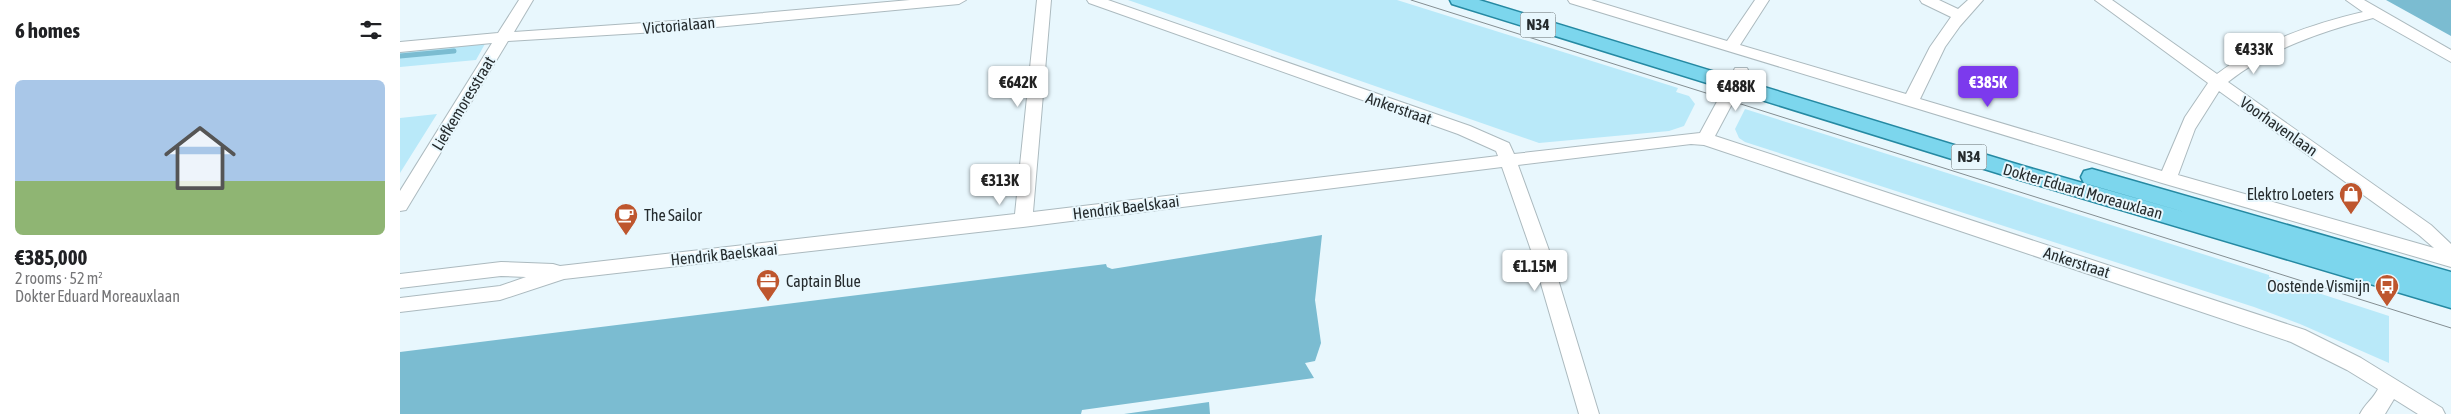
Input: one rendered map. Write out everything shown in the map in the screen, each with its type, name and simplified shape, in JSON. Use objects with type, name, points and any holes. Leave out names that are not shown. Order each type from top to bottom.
[{"type":"main road","name":"Dokter Eduard Moreauxlaan","points":[[1459,0],[2223,213],[2451,281]]},
{"type":"main road","name":"Dokter Eduard Moreauxlaan","points":[[1506,0],[2018,172],[2451,298]]},
{"type":"street","name":"Liefkemoresstraat","points":[[400,205],[526,0]]},
{"type":"street","name":"Victorialaan","points":[[400,47],[503,37],[673,26],[959,0]]},
{"type":"street","points":[[1023,220],[1044,0]]},
{"type":"street","name":"Ankerstraat","points":[[1094,0],[1464,130],[1503,147],[1510,161],[1691,138],[1705,139],[2276,328],[2327,349],[2390,385],[2435,414]]},
{"type":"street","points":[[1575,0],[2168,179],[2451,258]]},
{"type":"street","points":[[1731,47],[1762,0]]},
{"type":"street","points":[[1927,0],[1960,15]]},
{"type":"street","points":[[1911,102],[1924,69],[1960,15],[1976,0]]},
{"type":"street","name":"Voorhavenlaan","points":[[2102,0],[2425,230],[2441,244],[2451,258]]},
{"type":"street","points":[[2353,0],[2451,57]]},
{"type":"street","points":[[2168,179],[2179,143],[2187,127],[2196,110],[2217,82],[2269,48],[2305,33],[2340,22],[2376,14]]},
{"type":"street","points":[[1705,139],[1738,78]]},
{"type":"street","points":[[1510,161],[1541,253],[1590,414]]},
{"type":"street","name":"Hendrik Baelskaai","points":[[400,281],[501,269],[564,272],[1023,220],[1510,161]]},
{"type":"street","name":"Hendrik Baelskaai","points":[[400,305],[500,293],[564,272]]},
{"type":"street","points":[[2370,414],[2381,405],[2390,385]]},
{"type":"shaded area","points":[[1128,0],[1397,0],[1678,88],[1676,92],[1689,96],[1695,104],[1684,126],[1669,131],[1539,143]]},
{"type":"shaded area","points":[[2386,0],[2451,0],[2451,36]]},
{"type":"shaded area","points":[[486,42],[476,60],[400,67],[400,50]]},
{"type":"shaded area","points":[[1745,109],[2269,275],[2269,277],[2389,316],[2389,363],[2300,324],[2254,307],[1745,142],[1739,138],[1735,129]]},
{"type":"shaded area","points":[[437,114],[400,173],[400,118]]},
{"type":"shaded area","points":[[1322,235],[1315,300],[1321,343],[1315,361],[1305,363],[1314,378],[1082,410],[1081,414],[400,414],[400,352],[1106,264],[1107,267],[1112,269]]},
{"type":"shaded area","points":[[1209,402],[1210,414],[1124,414]]},
{"type":"waterway","points":[[400,56],[454,51]]},
{"type":"tram line","points":[[1411,0],[2451,328]]},
{"type":"place","name":"Elektro Loeters","points":[[2351,215]]},
{"type":"place","name":"The Sailor","points":[[626,236]]},
{"type":"place","name":"Captain Blue","points":[[768,302]]},
{"type":"place","name":"Oostende Vismijn","points":[[2387,307]]}]
